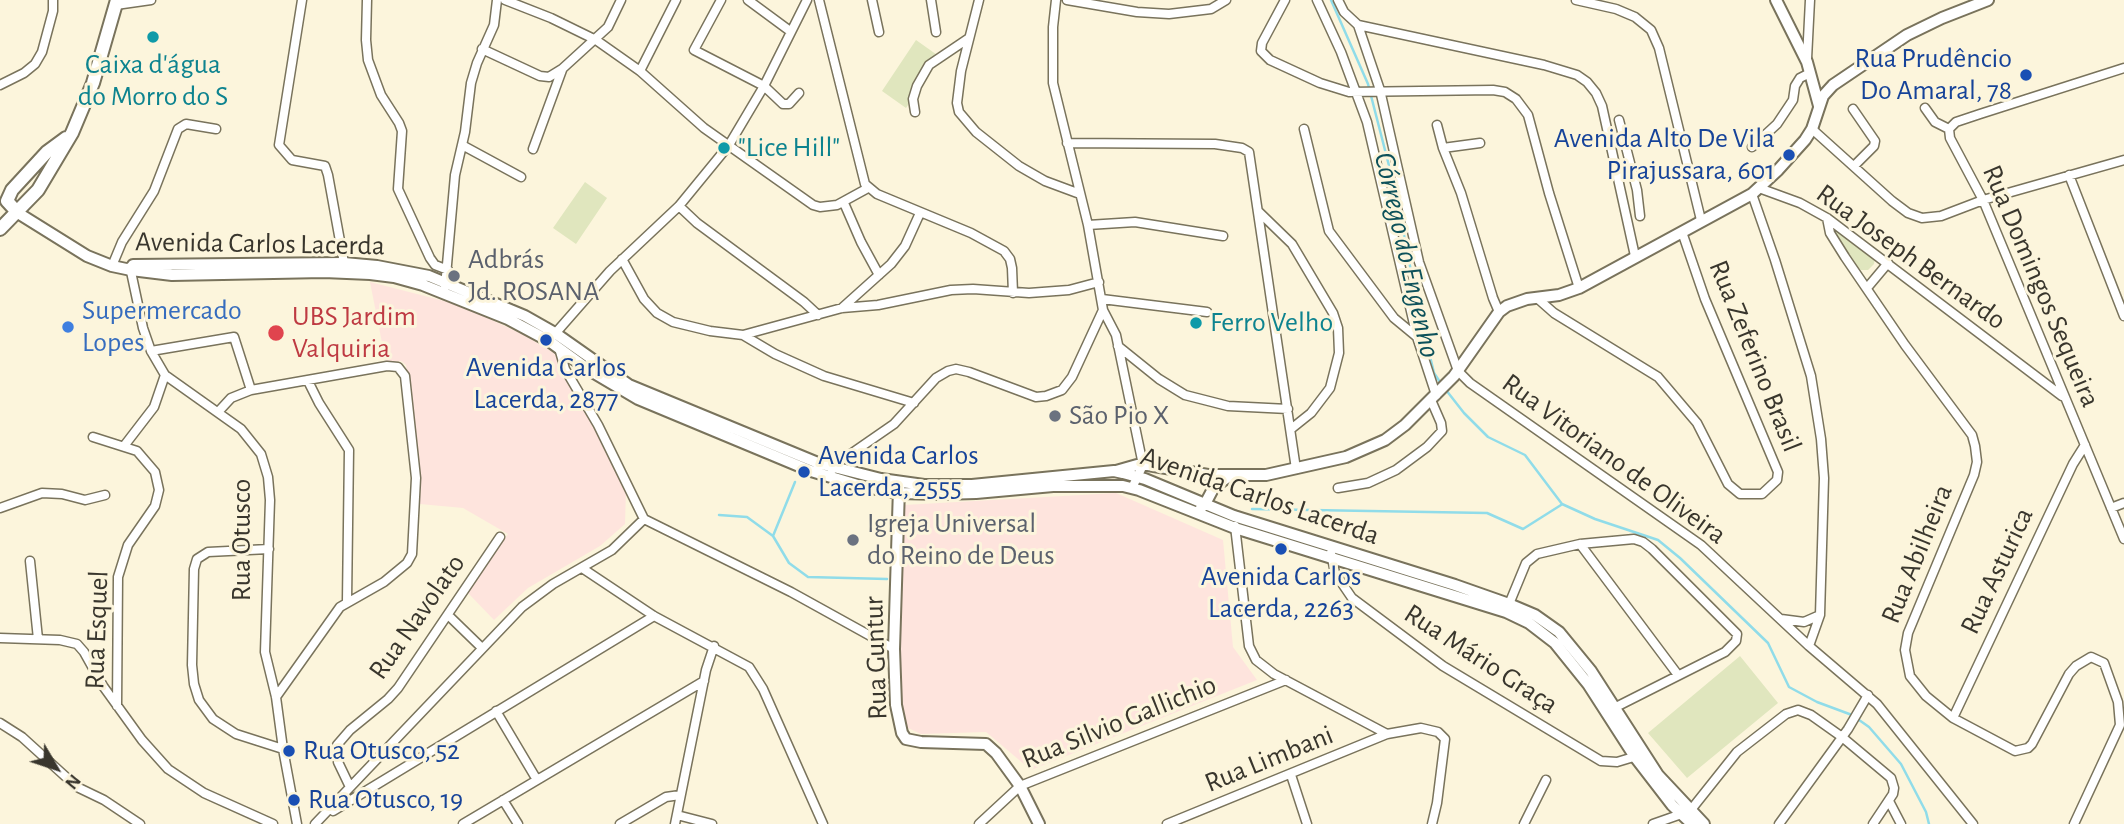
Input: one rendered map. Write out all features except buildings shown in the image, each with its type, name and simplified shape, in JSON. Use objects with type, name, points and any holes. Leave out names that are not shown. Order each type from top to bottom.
[{"type":"main road","points":[[1776,0],[1808,67],[1819,106]]},
{"type":"main road","points":[[1114,471],[1143,465],[1205,475],[1266,475],[1346,457],[1385,440],[1405,425],[1456,374],[1499,312],[1516,302],[1559,295],[1580,288],[1756,191],[1800,146],[1812,129],[1823,96],[1833,85],[1896,42],[1942,18],[1988,0]]},
{"type":"main road","points":[[0,229],[38,190],[72,133],[93,83],[116,3]]},
{"type":"main road","points":[[18,213],[7,201],[12,190],[47,152],[72,133]]},
{"type":"main road","name":"Avenida Carlos Lacerda","points":[[18,213],[87,256],[111,265],[172,275],[324,272],[446,282]]},
{"type":"main road","name":"Avenida Carlos Lacerda","points":[[130,267],[344,263],[405,271],[446,282],[516,311],[556,340],[629,385],[831,472],[900,487],[976,493],[1138,483],[1207,500],[1236,523]]},
{"type":"main road","points":[[1138,483],[1154,470],[1165,469]]},
{"type":"main road","name":"Avenida Carlos Lacerda","points":[[900,487],[972,485],[1114,471],[1192,511],[1535,615],[1559,632],[1591,671],[1639,755],[1658,775],[1692,824]]},
{"type":"main road","points":[[1205,475],[1207,500]]},
{"type":"main road","points":[[1192,511],[1207,500],[1220,480],[1231,476]]},
{"type":"main road","name":"Rua Guntur","points":[[900,487],[894,649],[898,720],[906,739],[920,742],[986,744],[996,753],[1020,786],[1039,824]]},
{"type":"main road","name":"Avenida Carlos Lacerda","points":[[1685,812],[1704,824]]},
{"type":"street","points":[[0,85],[18,78],[35,64],[48,33],[53,0]]},
{"type":"street","points":[[116,3],[151,0]]},
{"type":"street","points":[[302,0],[279,145],[292,160],[325,166],[344,263]]},
{"type":"street","points":[[367,0],[368,60],[381,95],[402,131],[398,189],[430,258],[446,282]]},
{"type":"street","points":[[446,282],[455,175],[471,83],[482,49],[494,25],[497,0]]},
{"type":"street","points":[[505,0],[543,14],[596,40],[640,71],[704,128],[813,205],[829,207],[844,203],[868,188]]},
{"type":"street","points":[[482,49],[545,78],[562,69],[596,40],[608,27],[621,0]]},
{"type":"street","points":[[640,71],[676,0]]},
{"type":"street","points":[[721,0],[694,50],[764,86],[786,105],[799,93]]},
{"type":"street","points":[[748,0],[790,31]]},
{"type":"street","points":[[807,0],[764,86],[729,145],[679,206],[622,259],[556,340],[565,369],[598,425],[644,519],[768,581],[894,649]]},
{"type":"street","points":[[819,0],[836,62],[856,155],[868,188],[971,233],[1004,251],[1012,268],[1013,293]]},
{"type":"street","points":[[872,0],[879,32]]},
{"type":"street","points":[[931,0],[936,32]]},
{"type":"street","points":[[979,0],[958,96],[957,107],[962,117],[976,132],[1019,166],[1045,181],[1080,194]]},
{"type":"street","points":[[1056,0],[1053,83],[1088,225],[1103,310],[1116,335],[1143,465],[1138,483]]},
{"type":"street","points":[[1067,0],[1127,11],[1169,15],[1210,9],[1226,0]]},
{"type":"street","points":[[1285,0],[1261,47],[1265,56],[1331,87],[1358,92],[1483,89],[1505,92],[1516,99],[1528,115],[1549,193],[1580,288]]},
{"type":"street","points":[[1317,0],[1358,92],[1367,122],[1417,337],[1436,396],[1442,431],[1427,447],[1396,470],[1368,483],[1338,488]]},
{"type":"street","points":[[1338,0],[1344,12],[1358,25],[1565,70],[1583,78],[1593,88],[1602,106],[1635,256]]},
{"type":"street","points":[[1576,0],[1635,16],[1651,30],[1659,48],[1701,220]]},
{"type":"street","points":[[1752,147],[1777,124],[1793,100],[1795,86],[1808,67],[1810,0]]},
{"type":"street","points":[[1358,25],[1377,90],[1419,262],[1456,374]]},
{"type":"street","points":[[915,112],[913,99],[929,65],[970,38]]},
{"type":"street","points":[[1925,108],[1935,122],[1949,130],[1956,122],[2124,68]]},
{"type":"street","points":[[533,149],[562,69]]},
{"type":"street","points":[[1853,109],[1875,142],[1854,166]]},
{"type":"street","points":[[1619,120],[1637,190],[1640,216]]},
{"type":"street","points":[[111,265],[154,191],[178,129],[190,124],[216,129]]},
{"type":"street","points":[[1437,125],[1499,312]]},
{"type":"street","points":[[1304,129],[1329,231],[1394,318],[1417,337]]},
{"type":"street","points":[[1812,129],[1892,201],[1916,217],[1941,216],[1983,200],[2122,162]]},
{"type":"street","name":"Rua Domingos Sequeira","points":[[1949,130],[1950,138],[1983,200],[2124,539]]},
{"type":"street","points":[[1443,148],[1480,143]]},
{"type":"street","points":[[1067,145],[1202,144],[1242,148],[1250,153],[1296,469]]},
{"type":"street","points":[[462,145],[522,177]]},
{"type":"street","points":[[2069,175],[2124,316]]},
{"type":"street","points":[[1622,197],[1637,190]]},
{"type":"street","points":[[1756,191],[1811,376],[1824,478],[1820,615],[1809,646]]},
{"type":"street","name":"Rua Joseph Bernardo","points":[[1756,191],[1800,203],[1827,218],[2065,398]]},
{"type":"street","points":[[844,203],[879,275]]},
{"type":"street","points":[[679,206],[708,232],[818,314]]},
{"type":"street","points":[[1259,212],[1292,244],[1334,313],[1338,328],[1339,353],[1330,388],[1311,413],[1291,429]]},
{"type":"street","points":[[842,308],[891,264],[905,246],[920,213]]},
{"type":"street","name":"Rua Abilheira","points":[[1827,218],[1830,233],[1905,345],[1972,435],[1975,446],[1977,462],[1974,475],[1908,633],[1905,650],[1910,676],[1916,686],[1954,718],[2008,749],[2021,751],[2028,748],[2037,737],[2069,674],[2076,666],[2091,657],[2104,663],[2118,702],[2119,725],[2074,824]]},
{"type":"street","points":[[1088,225],[1135,222],[1223,236]]},
{"type":"street","name":"Rua Zeferino Brasil","points":[[1537,298],[1555,313],[1658,377],[1697,422],[1728,484],[1740,494],[1764,493],[1777,480],[1778,472],[1709,310],[1682,232]]},
{"type":"street","points":[[622,259],[644,299],[664,317],[701,330],[743,335],[842,308],[878,305],[951,290],[1013,293],[1069,290],[1099,282]]},
{"type":"street","points":[[1867,288],[1888,263]]},
{"type":"street","name":"Rua Otusco","points":[[130,267],[143,328],[151,351],[165,375],[241,429],[261,454],[268,477],[270,500],[265,652],[276,697],[298,824]]},
{"type":"street","points":[[1102,299],[1208,312]]},
{"type":"street","points":[[831,472],[894,424],[936,378],[956,369],[1036,397],[1062,390],[1072,377],[1103,310]]},
{"type":"street","points":[[743,335],[775,354],[824,376],[914,403]]},
{"type":"street","points":[[151,351],[234,337],[251,390]]},
{"type":"street","points":[[1118,346],[1159,379],[1185,394],[1228,406],[1288,410]]},
{"type":"street","points":[[219,411],[231,398],[251,390],[396,365],[405,376],[416,478],[413,550],[407,563],[393,575],[347,601],[334,614],[276,697]]},
{"type":"street","name":"Rua Vitoriano de Oliveira","points":[[1456,374],[1696,541],[1779,619],[1884,711],[1973,824]]},
{"type":"street","points":[[124,446],[154,407],[165,375]]},
{"type":"street","points":[[308,382],[349,450],[347,601]]},
{"type":"street","name":"Rua Esquel","points":[[93,437],[137,451],[151,465],[158,479],[159,490],[155,506],[128,545],[118,577],[117,706]]},
{"type":"street","name":"Rua Asturica","points":[[1954,718],[2069,472],[2085,444]]},
{"type":"street","points":[[0,508],[42,494],[62,494],[85,500],[105,495]]},
{"type":"street","points":[[2111,508],[2124,503]]},
{"type":"street","points":[[325,816],[482,648],[536,595],[612,550],[644,519]]},
{"type":"street","points":[[1236,523],[1249,646],[1263,668],[1387,734]]},
{"type":"street","name":"Rua Navolato","points":[[350,787],[338,762],[337,745],[350,730],[393,694],[500,537]]},
{"type":"street","points":[[1508,608],[1524,568],[1532,557],[1544,551],[1624,539],[1643,542],[1735,630],[1738,636],[1732,646],[1612,710]]},
{"type":"street","points":[[1580,544],[1678,675]]},
{"type":"street","points":[[269,549],[208,552],[197,559],[194,569],[192,665],[199,700],[213,719],[236,734],[283,749]]},
{"type":"street","name":"Rua Mário Graça","points":[[1331,553],[1335,573],[1352,598],[1443,666],[1601,761],[1609,763],[1639,755]]},
{"type":"street","points":[[30,561],[38,639]]},
{"type":"street","points":[[582,568],[654,616],[741,661],[758,680],[823,824]]},
{"type":"street","points":[[448,615],[482,648]]},
{"type":"street","points":[[1779,619],[1804,622],[1820,615]]},
{"type":"street","points":[[315,824],[654,616]]},
{"type":"street","points":[[0,638],[68,640],[77,644],[117,706],[168,769],[185,782],[273,824]]},
{"type":"street","points":[[712,824],[676,819],[713,646]]},
{"type":"street","name":"Rua Silvio Gallichio","points":[[979,824],[1020,786],[1286,680]]},
{"type":"street","points":[[463,824],[704,681]]},
{"type":"street","points":[[1779,824],[1848,729],[1868,695]]},
{"type":"street","points":[[1653,824],[1685,812],[1737,752],[1791,710],[1798,710],[1811,715],[1842,737],[1891,778],[1895,788],[1872,824]]},
{"type":"street","points":[[496,711],[537,780]]},
{"type":"street","points":[[0,723],[22,737],[77,787],[104,800],[140,824]]},
{"type":"street","name":"Rua Limbani","points":[[1167,824],[1387,734],[1421,728],[1438,732],[1445,738],[1432,824]]},
{"type":"street","points":[[1291,775],[1307,824]]},
{"type":"street","points":[[1524,824],[1546,780]]},
{"type":"street","points":[[620,824],[666,797],[680,795]]},
{"type":"street","points":[[503,800],[518,824]]},
{"type":"street","points":[[1889,801],[1901,824]]},
{"type":"shaded area","points":[[370,282],[460,305],[524,335],[559,356],[626,489],[625,524],[600,546],[528,588],[494,620],[468,593],[508,534],[463,508],[420,504],[406,365],[401,361],[386,363]]},
{"type":"shaded area","points":[[1116,493],[1223,540],[1233,647],[1257,680],[1031,770],[986,732],[921,734],[906,727],[898,698],[904,505]]},
{"type":"green space","points":[[916,40],[940,57],[906,108],[882,91]]},
{"type":"green space","points":[[585,182],[607,198],[576,244],[553,228]]},
{"type":"green space","points":[[1832,226],[1875,258],[1874,264],[1868,270],[1857,267]]},
{"type":"green space","points":[[1740,656],[1778,703],[1687,778],[1648,733]]},
{"type":"waterway","name":"Córrego do Engenho","points":[[1331,0],[1368,84],[1395,189],[1434,373],[1442,385]]},
{"type":"waterway","name":"Córrego do Engenho","points":[[1446,390],[1488,437],[1525,455],[1562,504],[1595,519],[1658,540],[1680,558],[1768,643],[1789,687],[1817,702],[1852,715],[1869,727],[1901,764],[1926,812],[1929,824]]},
{"type":"waterway","points":[[795,482],[773,536],[789,563],[808,577],[887,579]]},
{"type":"waterway","points":[[1252,509],[1487,513],[1523,529],[1561,505]]},
{"type":"waterway","points":[[719,515],[747,517],[773,536]]},
{"type":"place","name":"Caixa d'água do Morro do S","points":[[153,37]]},
{"type":"place","name":"Rua Prudêncio Do Amaral, 78","points":[[2026,75]]},
{"type":"place","name":"\"Lice Hill\"","points":[[724,148]]},
{"type":"place","name":"Avenida Alto De Vila Pirajussara, 601","points":[[1789,155]]},
{"type":"place","name":"Adbrás Jd. ROSANA","points":[[454,276]]},
{"type":"place","name":"Ferro Velho","points":[[1196,323]]},
{"type":"place","name":"Supermercado Lopes","points":[[68,327]]},
{"type":"place","name":"UBS Jardim Valquiria","points":[[276,333]]},
{"type":"place","name":"Avenida Carlos Lacerda, 2877","points":[[546,340]]},
{"type":"place","name":"São Pio X","points":[[1055,416]]},
{"type":"place","name":"Avenida Carlos Lacerda, 2555","points":[[804,472]]},
{"type":"place","name":"Igreja Universal do Reino de Deus","points":[[853,540]]},
{"type":"place","name":"Avenida Carlos Lacerda, 2263","points":[[1281,549]]},
{"type":"place","name":"Rua Otusco, 52","points":[[289,751]]},
{"type":"place","name":"Rua Otusco, 19","points":[[294,800]]}]
